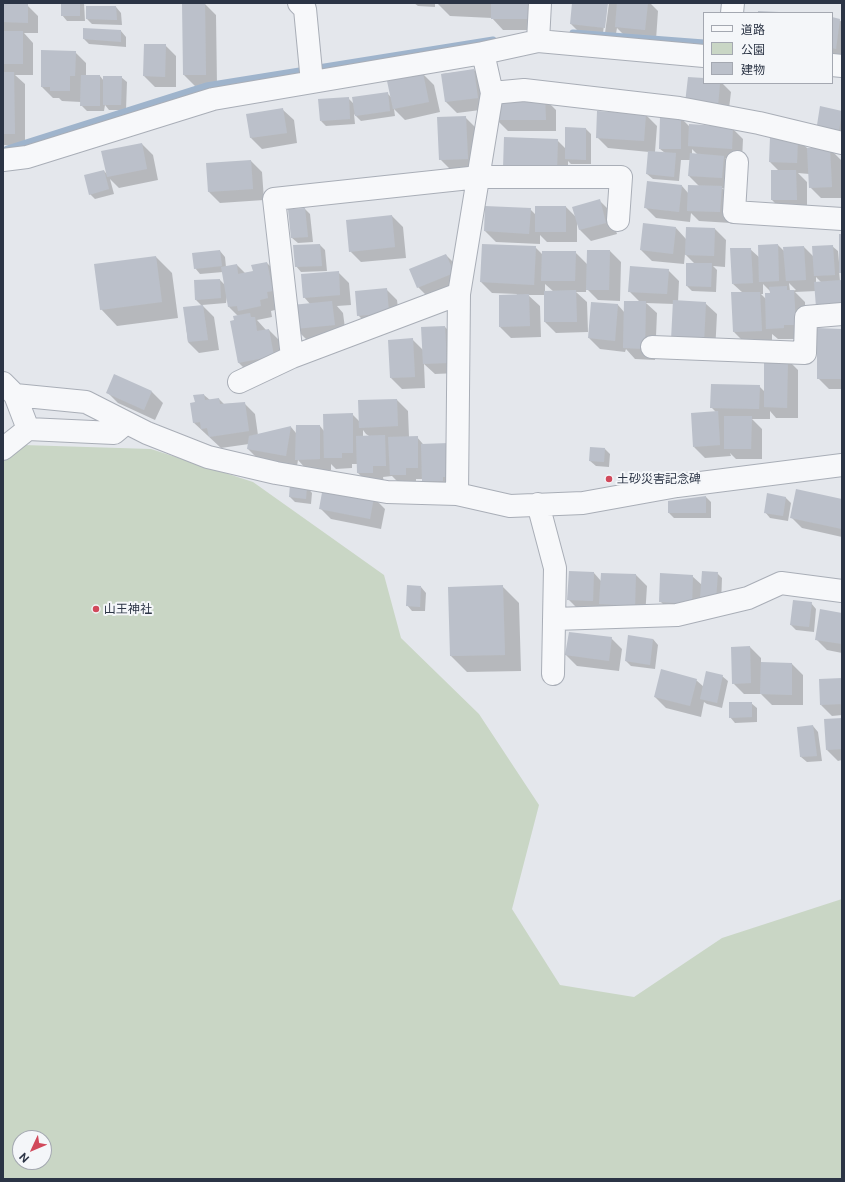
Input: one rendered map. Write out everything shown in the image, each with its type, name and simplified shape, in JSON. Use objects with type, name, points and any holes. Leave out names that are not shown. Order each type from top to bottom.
[{"type":"street","points":[[300,3],[305,9],[312,82]]},
{"type":"street","points":[[538,41],[540,3]]},
{"type":"street","points":[[3,160],[27,156],[213,99],[483,53],[538,41],[703,56]]},
{"type":"street","points":[[457,494],[460,294],[492,93],[483,53]]},
{"type":"street","points":[[492,93],[524,90],[679,108],[759,123],[842,143]]},
{"type":"street","points":[[737,162],[734,212],[842,219]]},
{"type":"street","points":[[292,357],[274,199],[479,177],[621,177],[618,220]]},
{"type":"street","points":[[239,382],[292,357],[460,294]]},
{"type":"street","points":[[652,348],[804,354],[806,317],[842,314]]},
{"type":"street","points":[[9,389],[86,402],[147,433],[208,457],[276,473],[387,492],[457,494],[510,506],[583,503],[684,485],[842,465]]},
{"type":"street","points":[[9,389],[28,429]]},
{"type":"street","points":[[3,449],[28,429],[114,433],[126,423]]},
{"type":"street","points":[[538,504],[555,568],[553,674]]},
{"type":"street","points":[[554,619],[677,615],[748,598],[781,583],[842,591]]},
{"type":"green space","points":[[23,445],[151,449],[253,482],[384,575],[401,638],[479,714],[539,805],[512,909],[560,985],[634,997],[722,938],[842,899],[842,1179],[3,1179],[3,458]]},
{"type":"building","points":[[61,3],[80,3],[80,16],[61,16]]},
{"type":"building","points":[[182,3],[205,3],[206,75],[183,75]]},
{"type":"building","points":[[491,3],[539,3],[539,19],[491,19]]},
{"type":"building","points":[[572,3],[608,3],[605,28],[570,24]]},
{"type":"building","points":[[617,3],[648,3],[645,30],[615,27]]},
{"type":"building","points":[[3,4],[28,4],[28,23],[3,22]]},
{"type":"building","points":[[86,6],[116,6],[117,20],[86,19]]},
{"type":"building","points":[[758,11],[779,12],[758,12]]},
{"type":"building","points":[[833,17],[840,19],[836,49],[833,48]]},
{"type":"building","points":[[83,28],[121,30],[121,42],[83,39]]},
{"type":"building","points":[[3,31],[23,31],[23,64],[3,64]]},
{"type":"building","points":[[144,44],[166,44],[165,77],[143,76]]},
{"type":"building","points":[[41,50],[76,51],[75,76],[70,76],[70,91],[50,91],[50,87],[41,87]]},
{"type":"building","points":[[474,69],[478,98],[445,102],[441,74]]},
{"type":"building","points":[[3,72],[14,72],[15,134],[3,134]]},
{"type":"building","points":[[423,73],[429,102],[393,109],[387,81]]},
{"type":"building","points":[[81,75],[100,75],[100,106],[80,106]]},
{"type":"building","points":[[103,76],[122,76],[121,105],[103,105]]},
{"type":"building","points":[[688,77],[703,78],[703,84],[720,84],[718,106],[685,103]]},
{"type":"building","points":[[388,92],[390,111],[355,116],[352,97]]},
{"type":"building","points":[[349,97],[350,119],[320,121],[318,99]]},
{"type":"building","points":[[497,98],[545,98],[546,120],[496,120]]},
{"type":"building","points":[[820,106],[842,111],[839,131],[817,125]]},
{"type":"building","points":[[283,108],[287,133],[250,138],[246,114]]},
{"type":"building","points":[[597,111],[646,114],[644,141],[596,138]]},
{"type":"building","points":[[466,116],[468,159],[439,160],[437,117]]},
{"type":"building","points":[[660,117],[681,117],[681,149],[659,149]]},
{"type":"building","points":[[689,124],[733,127],[732,149],[688,146]]},
{"type":"building","points":[[565,127],[586,128],[586,160],[565,159]]},
{"type":"building","points":[[504,137],[558,139],[557,170],[503,168]]},
{"type":"building","points":[[770,137],[798,138],[797,163],[769,162]]},
{"type":"building","points":[[142,143],[147,169],[107,177],[101,151]]},
{"type":"building","points":[[807,148],[830,148],[832,187],[809,188]]},
{"type":"building","points":[[648,151],[676,153],[674,177],[646,174]]},
{"type":"building","points":[[690,153],[724,156],[722,178],[688,176]]},
{"type":"building","points":[[251,160],[253,189],[208,192],[206,163]]},
{"type":"building","points":[[104,170],[109,189],[89,195],[84,175]]},
{"type":"building","points":[[771,170],[796,170],[797,200],[771,200]]},
{"type":"building","points":[[647,181],[682,185],[679,212],[644,208]]},
{"type":"building","points":[[688,185],[722,186],[720,212],[687,211]]},
{"type":"building","points":[[600,199],[606,223],[579,230],[572,207]]},
{"type":"building","points":[[485,206],[531,208],[529,234],[484,231]]},
{"type":"building","points":[[535,206],[566,206],[566,232],[535,232]]},
{"type":"building","points":[[305,208],[308,237],[291,238],[288,209]]},
{"type":"building","points":[[392,215],[395,247],[349,252],[346,220]]},
{"type":"building","points":[[643,223],[676,227],[673,254],[640,250]]},
{"type":"building","points":[[686,227],[715,228],[714,256],[685,255]]},
{"type":"building","points":[[839,234],[842,234],[842,273],[839,273]]},
{"type":"building","points":[[320,244],[322,266],[295,267],[293,245]]},
{"type":"building","points":[[482,244],[536,246],[534,285],[480,282]]},
{"type":"building","points":[[778,244],[779,281],[759,282],[758,245]]},
{"type":"building","points":[[833,245],[835,275],[814,276],[812,246]]},
{"type":"building","points":[[804,246],[806,280],[786,281],[783,247]]},
{"type":"building","points":[[730,248],[751,248],[753,283],[732,284]]},
{"type":"building","points":[[220,250],[222,266],[194,269],[192,253]]},
{"type":"building","points":[[587,250],[610,250],[609,290],[586,290]]},
{"type":"building","points":[[542,251],[576,251],[575,281],[541,281]]},
{"type":"building","points":[[446,254],[454,273],[417,288],[409,269]]},
{"type":"building","points":[[156,256],[162,302],[100,310],[94,264]]},
{"type":"building","points":[[267,262],[273,291],[267,292],[268,298],[260,300],[261,306],[238,311],[237,306],[228,307],[221,267],[237,264],[238,274],[253,271],[251,265]]},
{"type":"building","points":[[686,263],[712,263],[711,287],[686,286]]},
{"type":"building","points":[[630,266],[669,269],[667,294],[628,292]]},
{"type":"building","points":[[339,271],[340,295],[303,298],[301,274]]},
{"type":"building","points":[[220,279],[221,298],[195,300],[194,280]]},
{"type":"building","points":[[842,280],[842,306],[816,307],[814,282]]},
{"type":"building","points":[[787,286],[787,290],[794,290],[796,325],[784,325],[784,328],[766,329],[765,293],[770,293],[769,287]]},
{"type":"building","points":[[387,288],[389,313],[357,316],[355,291]]},
{"type":"building","points":[[576,290],[577,322],[544,322],[544,291]]},
{"type":"building","points":[[731,292],[760,292],[762,331],[733,332]]},
{"type":"building","points":[[529,294],[530,326],[499,327],[499,295]]},
{"type":"building","points":[[673,300],[706,302],[704,342],[671,340]]},
{"type":"building","points":[[332,301],[335,325],[295,329],[292,305]]},
{"type":"building","points":[[624,301],[646,301],[645,349],[623,348]]},
{"type":"building","points":[[591,302],[618,304],[615,341],[588,338]]},
{"type":"building","points":[[203,305],[208,340],[188,342],[183,307]]},
{"type":"building","points":[[250,313],[251,317],[255,317],[257,331],[269,329],[274,356],[238,363],[230,321],[234,320],[233,316]]},
{"type":"building","points":[[445,326],[447,363],[423,364],[421,327]]},
{"type":"building","points":[[817,328],[842,329],[842,379],[817,379]]},
{"type":"building","points":[[413,338],[415,377],[390,378],[388,340]]},
{"type":"building","points":[[764,358],[788,358],[787,408],[764,407]]},
{"type":"building","points":[[114,374],[152,391],[144,410],[106,393]]},
{"type":"building","points":[[711,384],[760,385],[759,409],[710,408]]},
{"type":"building","points":[[204,394],[205,400],[219,398],[220,404],[245,402],[249,431],[209,437],[207,428],[201,429],[200,422],[193,423],[190,403],[195,402],[193,395]]},
{"type":"building","points":[[397,399],[398,426],[359,428],[358,400]]},
{"type":"building","points":[[718,411],[720,445],[693,447],[691,413]]},
{"type":"building","points":[[353,413],[353,453],[342,453],[342,458],[324,458],[323,414]]},
{"type":"building","points":[[724,416],[752,416],[751,449],[724,449]]},
{"type":"building","points":[[296,425],[320,425],[320,459],[295,460]]},
{"type":"building","points":[[291,426],[286,456],[247,449],[249,436]]},
{"type":"building","points":[[385,435],[386,466],[373,466],[373,473],[357,473],[356,436]]},
{"type":"building","points":[[418,436],[418,468],[406,468],[406,475],[390,475],[388,437]]},
{"type":"building","points":[[449,443],[450,477],[443,477],[443,481],[422,481],[421,444]]},
{"type":"building","points":[[590,447],[605,448],[604,462],[589,461]]},
{"type":"building","points":[[634,474],[635,485],[619,487],[617,477]]},
{"type":"building","points":[[290,484],[307,486],[306,499],[289,497]]},
{"type":"building","points":[[323,487],[374,497],[370,519],[319,509]]},
{"type":"building","points":[[796,489],[842,499],[842,529],[790,518]]},
{"type":"building","points":[[767,493],[786,497],[783,516],[764,513]]},
{"type":"building","points":[[706,496],[706,513],[668,513],[668,501]]},
{"type":"building","points":[[569,571],[594,572],[593,601],[567,600]]},
{"type":"building","points":[[702,571],[718,572],[716,600],[700,599]]},
{"type":"building","points":[[601,573],[636,574],[635,606],[599,604]]},
{"type":"building","points":[[660,573],[693,575],[692,604],[659,602]]},
{"type":"building","points":[[407,585],[421,586],[420,607],[406,606]]},
{"type":"building","points":[[503,585],[505,655],[450,656],[448,587]]},
{"type":"building","points":[[793,600],[812,602],[809,627],[790,625]]},
{"type":"building","points":[[820,609],[842,613],[842,644],[815,640]]},
{"type":"building","points":[[569,632],[612,637],[609,661],[565,655]]},
{"type":"building","points":[[628,635],[653,639],[650,665],[625,661]]},
{"type":"building","points":[[750,646],[751,683],[732,684],[731,647]]},
{"type":"building","points":[[761,662],[792,663],[792,695],[760,694]]},
{"type":"building","points":[[661,669],[697,679],[690,706],[654,697]]},
{"type":"building","points":[[706,671],[723,675],[717,703],[700,699]]},
{"type":"building","points":[[842,678],[842,704],[820,705],[819,679]]},
{"type":"building","points":[[729,702],[752,702],[752,717],[729,718]]},
{"type":"building","points":[[842,718],[842,749],[826,750],[824,719]]},
{"type":"building","points":[[813,725],[817,756],[800,757],[797,727]]},
{"type":"waterway","points":[[573,33],[703,43]]},
{"type":"waterway","points":[[7,149],[206,86],[493,40]]},
{"type":"place","name":"土砂災害記念碑","points":[[609,479]]},
{"type":"place","name":"山王神社","points":[[96,609]]}]
